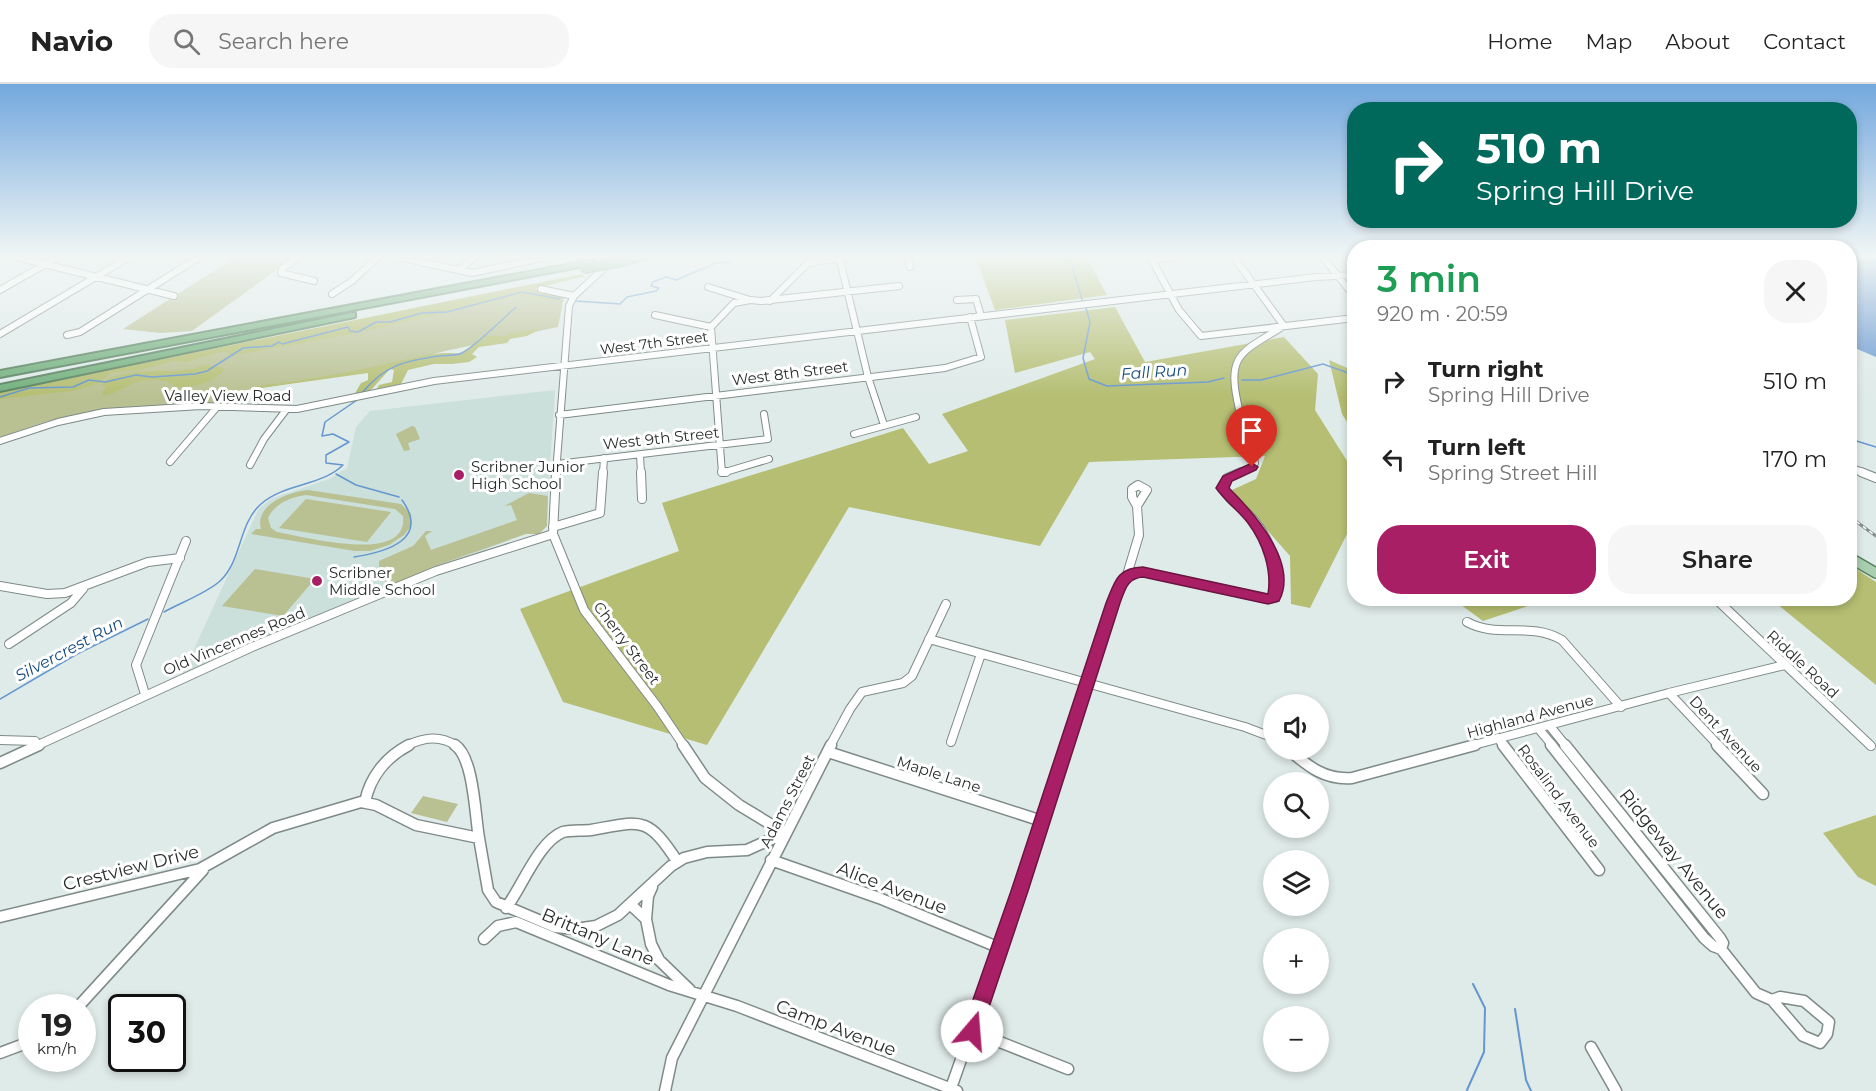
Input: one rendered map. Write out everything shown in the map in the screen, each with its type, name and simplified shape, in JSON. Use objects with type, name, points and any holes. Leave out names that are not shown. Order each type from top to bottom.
[{"type":"highway","points":[[0,374],[375,303]]},
{"type":"highway","points":[[0,388],[417,303]]},
{"type":"main road","points":[[1857,562],[1876,573]]},
{"type":"street","points":[[0,334],[52,303]]},
{"type":"street","points":[[94,323],[126,303]]},
{"type":"street","name":"Cherry Street","points":[[571,303],[559,415],[553,531],[570,581],[584,610],[657,706],[705,778],[730,798],[785,833]]},
{"type":"street","points":[[734,303],[711,327],[722,473],[769,459]]},
{"type":"street","points":[[850,303],[868,377],[884,425]]},
{"type":"street","points":[[977,303],[981,316]]},
{"type":"street","name":"West 7th Street","points":[[565,366],[1093,303]]},
{"type":"street","points":[[1176,303],[1195,332],[1201,336],[1347,319]]},
{"type":"street","points":[[1268,303],[1284,326]]},
{"type":"street","points":[[655,315],[711,327]]},
{"type":"street","name":"West 8th Street","points":[[559,415],[945,368],[980,358],[981,354],[970,317]]},
{"type":"street","points":[[1127,575],[1143,572],[1271,599],[1276,594],[1277,579],[1266,542],[1252,520],[1224,492],[1223,485],[1227,478],[1252,467],[1255,463],[1240,426],[1241,417],[1233,383],[1234,367],[1247,349],[1284,326]]},
{"type":"street","name":"Valley View Road","points":[[0,441],[58,422],[95,414],[142,409],[217,407],[286,410],[316,406],[416,383],[565,366]]},
{"type":"street","points":[[170,462],[217,407]]},
{"type":"street","points":[[250,465],[264,439],[286,410]]},
{"type":"street","name":"West 9th Street","points":[[557,464],[768,439],[764,414]]},
{"type":"street","points":[[854,434],[916,417]]},
{"type":"street","points":[[640,454],[642,499]]},
{"type":"street","name":"Old Vincennes Road","points":[[0,763],[145,694],[252,647],[436,571],[600,513],[604,458]]},
{"type":"street","points":[[1857,470],[1876,478]]},
{"type":"street","points":[[954,1090],[1113,603],[1127,575],[1139,535],[1137,506]]},
{"type":"street","points":[[145,694],[136,665],[186,541]]},
{"type":"street","points":[[0,586],[53,594],[84,588],[148,562],[180,558]]},
{"type":"street","points":[[9,644],[71,603],[84,588]]},
{"type":"street","name":"Adams Street","points":[[665,1091],[668,1073],[704,994],[858,695],[867,690],[907,681],[912,676],[946,604]]},
{"type":"street","name":"Riddle Road","points":[[1723,606],[1871,746]]},
{"type":"street","points":[[1467,622],[1480,628],[1537,630],[1552,633],[1567,646],[1621,707]]},
{"type":"street","points":[[930,639],[1263,734]]},
{"type":"street","points":[[951,742],[981,654]]},
{"type":"street","name":"Highland Avenue","points":[[1302,760],[1319,774],[1343,779],[1669,693],[1785,665]]},
{"type":"street","name":"Dent Avenue","points":[[1669,693],[1763,794]]},
{"type":"street","name":"Ridgeway Avenue","points":[[1538,728],[1708,943],[1721,949],[1723,943],[1720,938],[1549,726]]},
{"type":"street","name":"Rosalind Avenue","points":[[1498,738],[1599,870]]},
{"type":"street","points":[[479,838],[416,825],[365,802],[367,789],[375,772],[393,754],[420,740],[438,739],[459,748],[465,763],[479,838],[488,890],[496,902],[506,908],[555,927],[576,929],[604,923],[631,905],[677,861],[699,854],[747,850],[785,833]]},
{"type":"street","points":[[0,741],[35,741],[35,746]]},
{"type":"street","name":"Maple Lane","points":[[828,752],[1042,821]]},
{"type":"street","name":"Crestview Drive","points":[[0,917],[206,866],[273,828],[365,802]]},
{"type":"street","points":[[506,908],[549,842],[562,832],[589,830],[629,822],[643,823],[658,833],[677,861]]},
{"type":"street","name":"Alice Avenue","points":[[771,860],[879,898],[1000,948]]},
{"type":"street","points":[[90,994],[206,866]]},
{"type":"street","points":[[660,876],[648,896],[646,919],[649,944],[656,959],[691,991]]},
{"type":"street","points":[[631,905],[646,919]]},
{"type":"street","name":"Brittany Lane","points":[[483,939],[500,925],[508,921],[516,922],[669,985],[704,994]]},
{"type":"street","points":[[1721,949],[1756,993],[1772,1000],[1803,1036],[1820,1043],[1824,1039],[1829,1030],[1829,1022],[1814,1007],[1797,997],[1782,995],[1772,1000]]},
{"type":"street","name":"Camp Avenue","points":[[704,994],[954,1090]]},
{"type":"street","points":[[972,1031],[1068,1069]]},
{"type":"street","points":[[0,1053],[18,1046]]},
{"type":"street","points":[[1592,1047],[1616,1091]]},
{"type":"shaded area","name":"Scribner Middle School","points":[[555,390],[546,525],[182,675],[259,508],[273,498],[329,479],[347,468],[356,427],[370,411]]},
{"type":"green space","points":[[164,303],[231,303],[192,331],[160,333],[123,329]]},
{"type":"green space","points":[[439,303],[486,303],[358,333],[231,356],[224,351],[185,362],[173,361],[139,370],[110,373],[98,384],[72,391],[0,399],[0,392]]},
{"type":"green space","points":[[451,303],[563,303],[558,327],[445,351],[373,370],[222,394],[217,404],[100,410],[48,421],[0,437],[0,395]]},
{"type":"green space","points":[[992,303],[1047,303],[995,310]]},
{"type":"green space","points":[[1115,307],[1145,362],[1284,337],[1318,374],[1315,410],[1347,461],[1347,534],[1310,608],[1291,604],[1290,556],[1232,490],[1256,479],[1265,456],[1089,462],[1040,546],[849,507],[707,745],[563,702],[520,609],[679,551],[662,503],[903,428],[929,464],[968,451],[942,414],[1095,359],[1090,352],[1015,373],[1005,320]]},
{"type":"green space","points":[[539,330],[527,336],[510,339],[507,343],[479,347],[472,354],[477,357],[469,362],[434,364],[408,370],[401,384],[377,389],[379,385],[392,382],[394,370],[390,369],[370,391],[354,395],[361,383],[368,380],[368,373],[254,389],[257,386],[341,373],[426,355],[459,354],[486,336],[505,336],[509,333]]},
{"type":"green space","points":[[1329,360],[1347,368],[1347,422],[1342,414]]},
{"type":"green space","points":[[204,365],[225,368],[218,377],[198,385],[179,387],[166,381],[145,381],[137,382],[112,394],[102,395],[106,386],[101,385],[123,374],[192,369]]},
{"type":"green space","points":[[412,426],[415,427],[420,439],[408,443],[410,450],[404,451],[396,434]]},
{"type":"green space","points":[[308,490],[401,504],[411,514],[411,526],[404,535],[389,545],[370,551],[355,551],[251,534],[256,529],[261,529],[260,521],[263,513],[275,501]],"holes":[[[306,495],[395,509],[403,516],[400,531],[389,540],[372,544],[329,542],[277,532],[271,528],[268,518],[275,508],[284,502]]]},
{"type":"green space","points":[[529,493],[548,496],[547,526],[539,534],[526,534],[435,566],[435,568],[388,588],[381,572],[388,569],[388,566],[379,569],[379,561],[413,546],[426,531],[432,531],[425,536],[431,550],[517,520],[511,505],[504,506]]},
{"type":"green space","points":[[306,499],[391,512],[367,542],[279,528]]},
{"type":"green space","points":[[255,569],[315,579],[283,616],[222,606]]},
{"type":"green space","points":[[1857,570],[1876,582],[1876,685],[1780,606],[1857,606]]},
{"type":"green space","points":[[1463,606],[1528,606],[1483,621]]},
{"type":"green space","points":[[423,796],[458,804],[447,822],[411,813]]},
{"type":"green space","points":[[1876,815],[1876,886],[1858,877],[1823,833]]},
{"type":"water","points":[[1857,303],[1876,303],[1876,357],[1857,349]]},
{"type":"waterway","points":[[0,397],[29,388],[73,387],[89,380],[105,382],[136,375],[152,377],[195,374],[207,371],[243,348],[272,346],[279,342],[282,344],[348,327],[350,331],[358,332],[376,322],[390,322],[422,313],[447,312],[481,303]]},
{"type":"waterway","points":[[605,303],[621,303]]},
{"type":"waterway","name":"Silvercrest Run","points":[[362,393],[379,376],[396,366],[415,360],[462,353],[516,307]]},
{"type":"waterway","name":"Fall Run","points":[[1086,308],[1090,322],[1083,358],[1089,379],[1107,386],[1208,382],[1224,378]]},
{"type":"waterway","name":"Fall Run","points":[[1242,380],[1261,380],[1323,364],[1347,373]]},
{"type":"waterway","name":"Silvercrest Run","points":[[164,612],[201,594],[220,581],[232,563],[248,522],[261,504],[281,492],[325,477],[343,465],[326,463],[326,455],[349,442],[333,434],[322,436],[325,422],[357,400]]},
{"type":"waterway","name":"Fall Run","points":[[1857,441],[1876,447]]},
{"type":"waterway","points":[[336,474],[356,485],[399,497]]},
{"type":"waterway","points":[[354,557],[391,547],[408,534],[411,525],[409,513],[402,500]]},
{"type":"waterway","name":"Silvercrest Run","points":[[0,699],[77,654],[148,619]]},
{"type":"waterway","points":[[1467,1090],[1484,1052],[1485,1008],[1473,984]]},
{"type":"waterway","points":[[1515,1009],[1526,1080],[1531,1091]]},
{"type":"railway","points":[[1857,522],[1876,536]]},
{"type":"place","name":"Scribner Junior High School","points":[[459,475]]},
{"type":"place","name":"Scribner Middle School","points":[[317,581]]},
{"type":"route","points":[[972,1031],[1113,603],[1124,578],[1132,573],[1143,572],[1247,596],[1273,599],[1276,594],[1275,567],[1261,530],[1224,492],[1223,488],[1227,478],[1252,467]]}]
